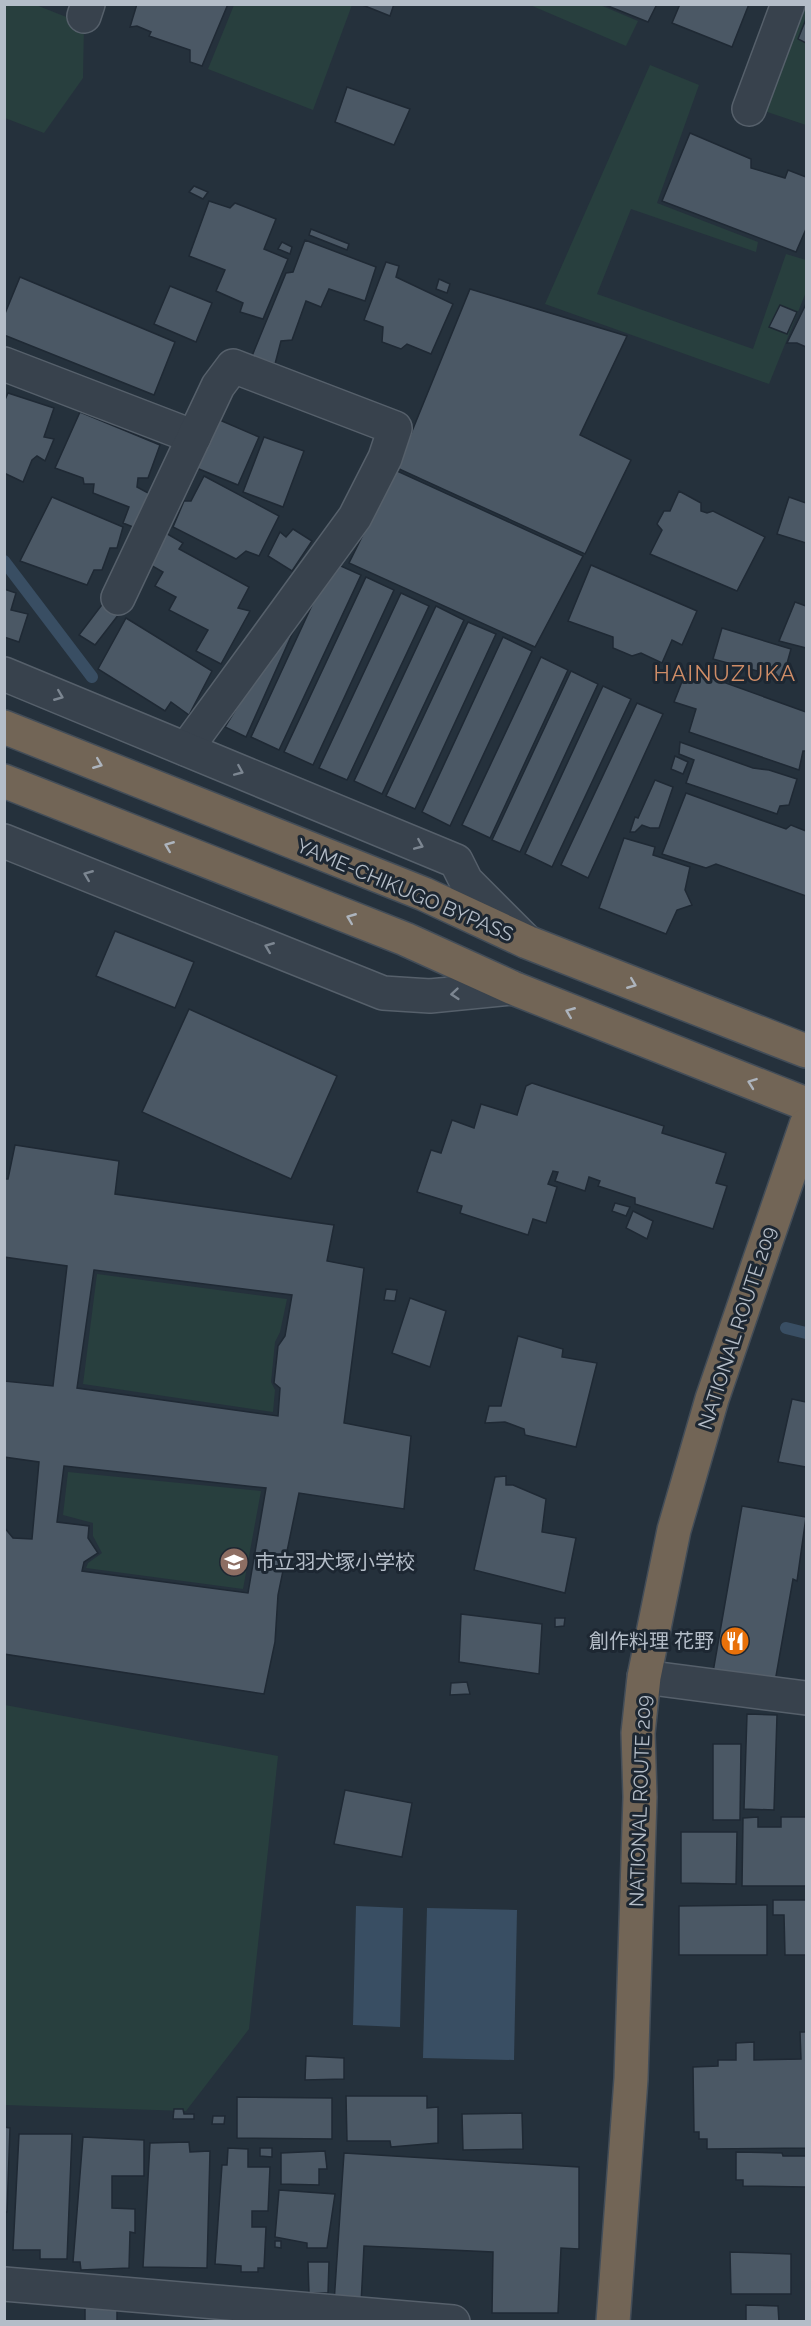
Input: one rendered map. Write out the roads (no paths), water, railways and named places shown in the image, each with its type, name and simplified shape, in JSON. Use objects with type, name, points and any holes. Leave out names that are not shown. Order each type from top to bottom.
[{"type":"highway","name":"YAME-CHIKUGO BYPASS","points":[[4,727],[424,894],[527,942],[807,1051]]},
{"type":"highway","points":[[4,781],[405,939],[513,988],[807,1104]]},
{"type":"highway","name":"NATIONAL ROUTE 209","points":[[613,2322],[631,2079],[640,1797],[638,1733],[644,1677],[674,1530],[712,1399],[807,1125]]},
{"type":"street","points":[[749,109],[788,4]]},
{"type":"street","points":[[4,363],[194,437]]},
{"type":"street","points":[[118,598],[218,386],[233,366],[395,428],[385,458],[355,517],[186,749]]},
{"type":"street","points":[[4,674],[456,861],[466,880],[527,942]]},
{"type":"street","points":[[4,841],[383,993],[430,996],[513,988]]},
{"type":"street","points":[[644,1677],[807,1698]]},
{"type":"street","points":[[4,2284],[453,2322]]},
{"type":"water","points":[[356,1906],[403,1908],[400,2027],[353,2025]]},
{"type":"water","points":[[427,1908],[517,1910],[514,2060],[423,2058]]},
{"type":"waterway","points":[[4,561],[92,677]]},
{"type":"waterway","points":[[786,1328],[806,1333]]},
{"type":"place","name":"市立羽犬塚小学校","points":[[234,1562]]},
{"type":"place","name":"創作料理 花野","points":[[735,1641]]},
{"type":"district","name":"HAINUZUKA","points":[[725,673]]}]
